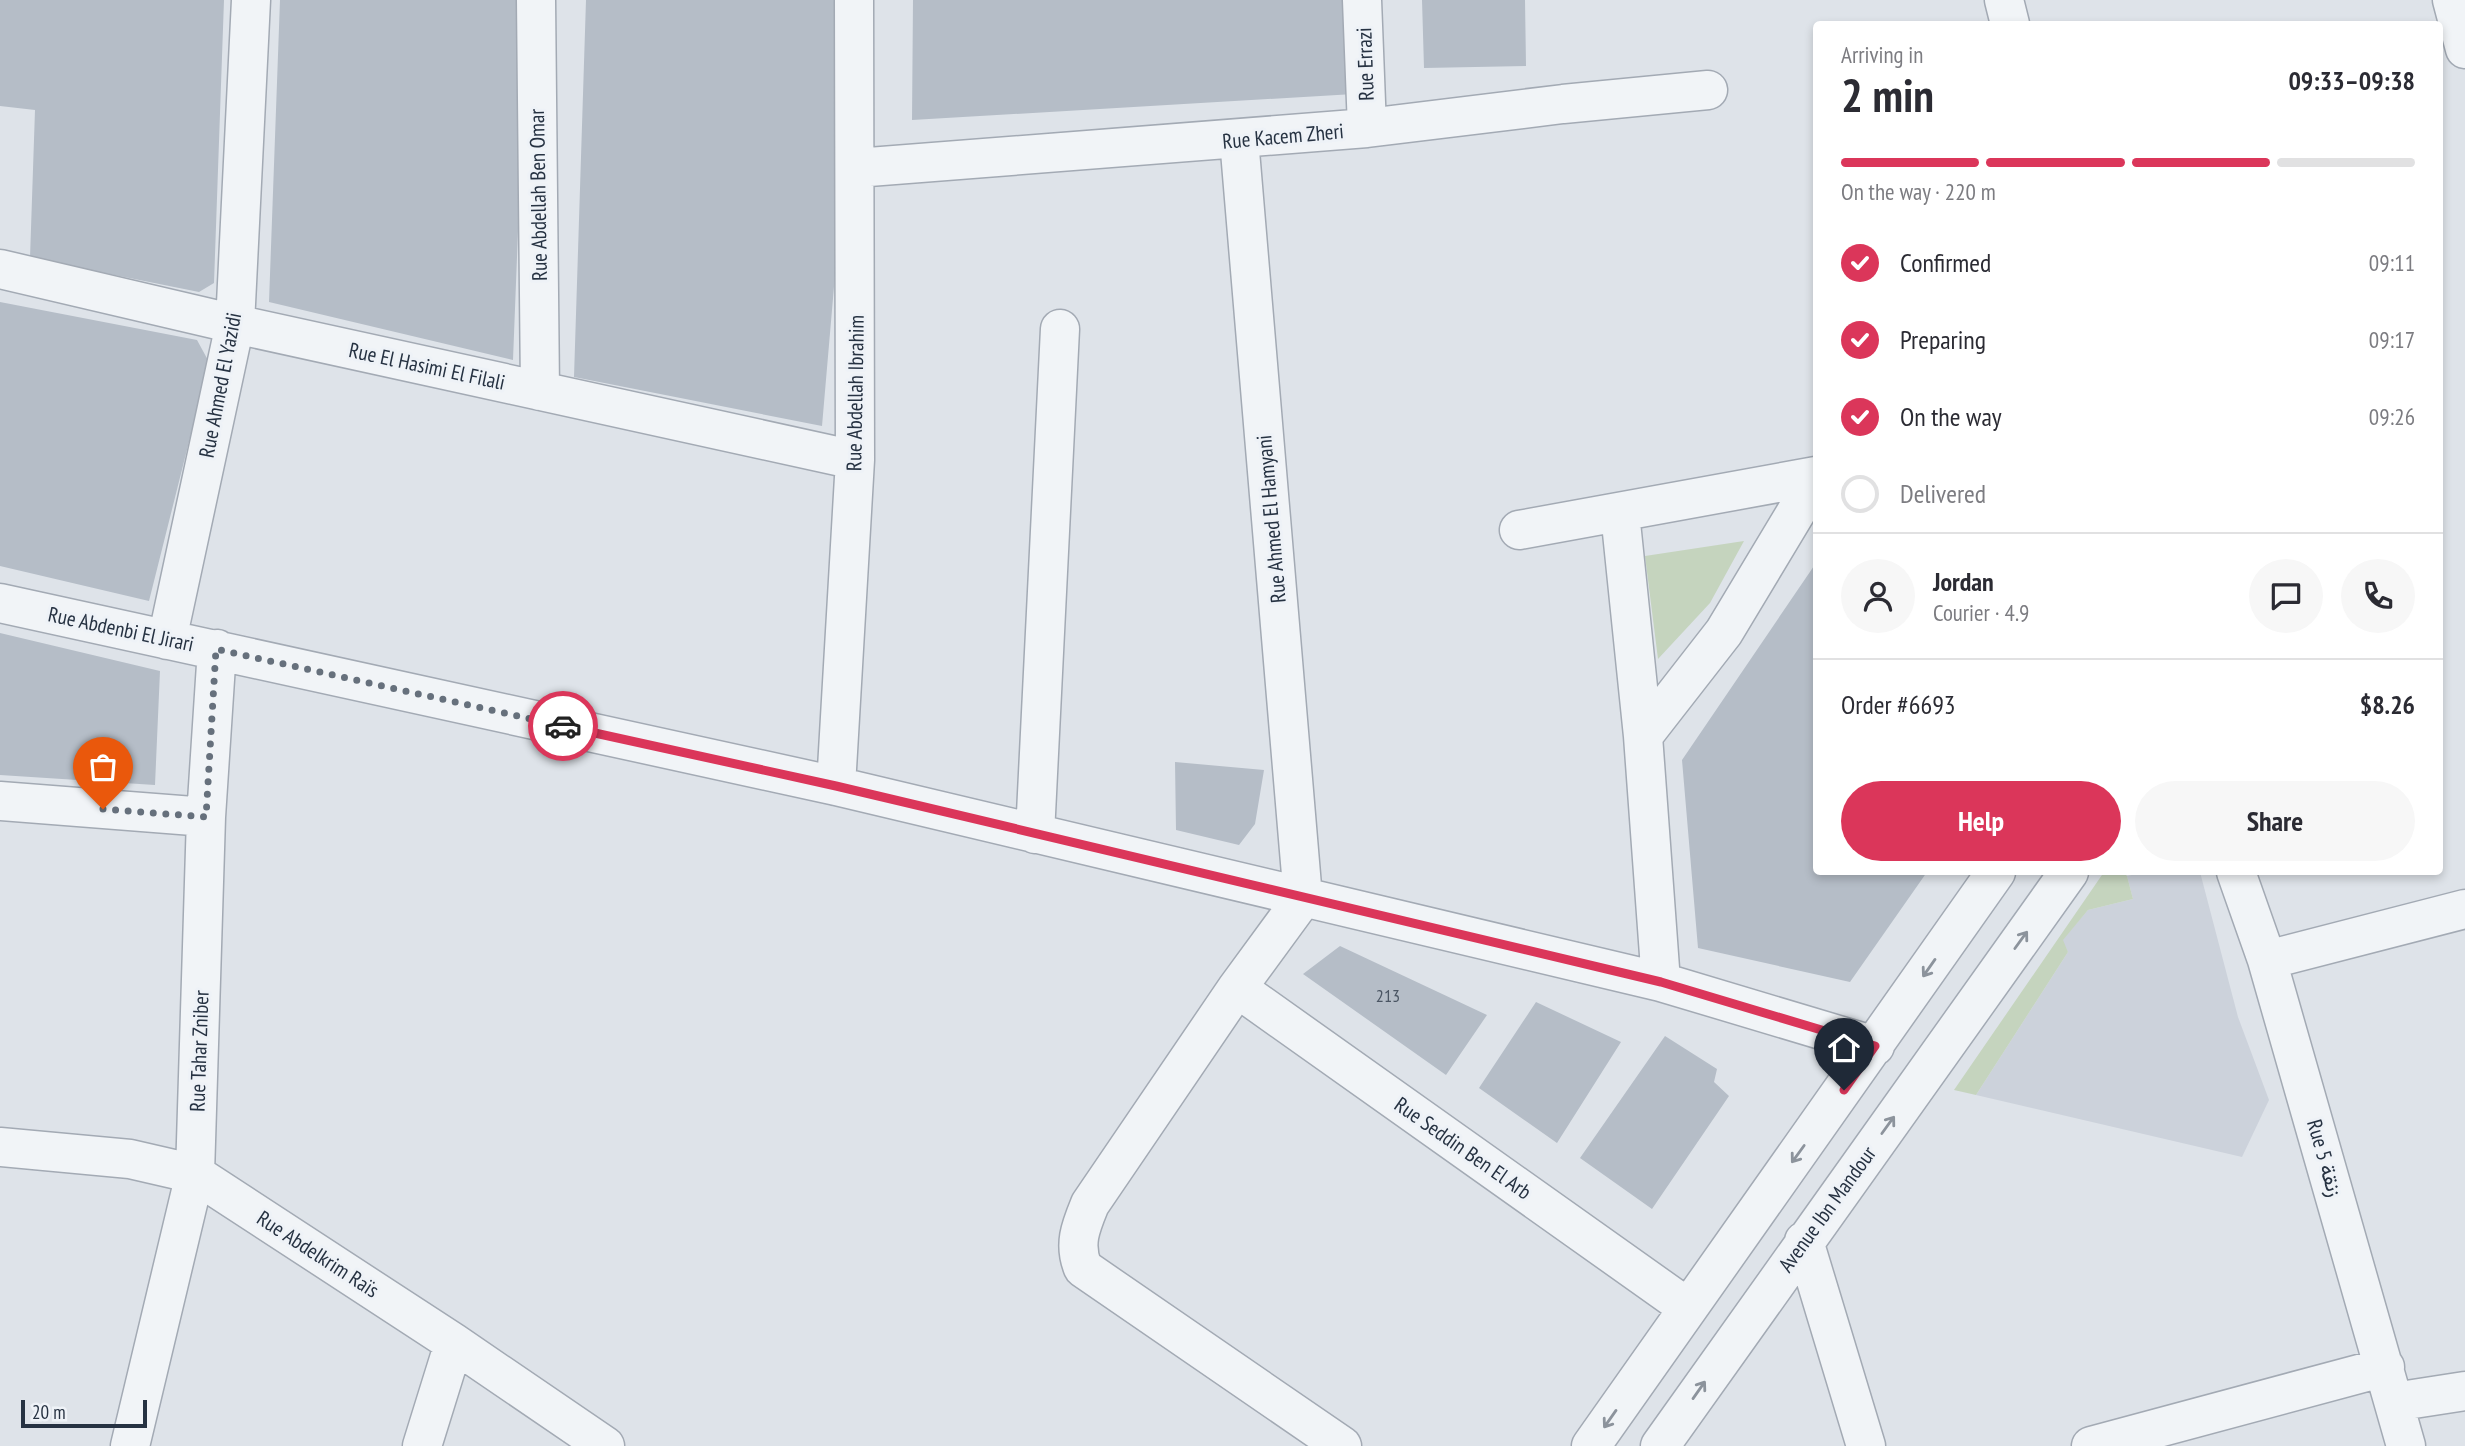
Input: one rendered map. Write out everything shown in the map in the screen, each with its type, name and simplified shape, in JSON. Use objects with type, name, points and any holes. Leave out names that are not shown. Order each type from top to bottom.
[{"type":"street","name":"Rue Ahmed El Yazidi","points":[[167,640],[235,324],[251,0]]},
{"type":"street","name":"Rue Abdellah Ben Omar","points":[[536,0],[540,391]]},
{"type":"street","name":"Rue Abdellah Ibrahim","points":[[836,786],[855,460],[854,0]]},
{"type":"street","name":"Rue Errazi","points":[[1362,0],[1367,128]]},
{"type":"street","points":[[2004,0],[2009,21]]},
{"type":"street","points":[[2452,0],[2465,49]]},
{"type":"street","name":"Rue Kacem Zheri","points":[[856,168],[1367,128],[1563,104],[1708,90]]},
{"type":"street","name":"Rue Ahmed El Hamyani","points":[[1239,139],[1303,898]]},
{"type":"street","name":"Rue El Hasimi El Filali","points":[[0,269],[235,324],[855,460]]},
{"type":"street","points":[[1035,834],[1060,329]]},
{"type":"street","points":[[1519,530],[1813,479]]},
{"type":"street","points":[[1643,736],[1724,632],[1813,483]]},
{"type":"street","points":[[1620,513],[1643,736],[1661,982]]},
{"type":"street","name":"Rue Abdenbi El Jirari","points":[[0,603],[836,786],[1661,982],[1875,1046]]},
{"type":"street","name":"Rue Tahar Zniber","points":[[130,1446],[195,1174],[206,817],[216,649]]},
{"type":"street","points":[[0,801],[206,817]]},
{"type":"street","points":[[1591,1446],[1994,875]]},
{"type":"street","name":"Avenue Ibn Mandour","points":[[1660,1446],[2067,875]]},
{"type":"street","name":"Rue 5 زنقة","points":[[2237,875],[2267,960],[2406,1446]]},
{"type":"street","points":[[1303,898],[1237,988],[1090,1204],[1079,1233],[1078,1256],[1083,1268],[1342,1446]]},
{"type":"street","points":[[2267,960],[2465,909]]},
{"type":"street","name":"Rue Seddin Ben El Arb","points":[[1237,988],[1688,1308]]},
{"type":"street","name":"Rue Abdelkrim Raïs","points":[[0,1147],[130,1159],[195,1174],[454,1343],[605,1446]]},
{"type":"street","points":[[1804,1241],[1866,1446]]},
{"type":"street","points":[[422,1446],[454,1343]]},
{"type":"street","points":[[2091,1446],[2390,1385],[2465,1391]]},
{"type":"shaded area","points":[[2201,875],[2238,1017],[2269,1100],[2242,1157],[1976,1095],[2068,952],[2062,940],[2088,910],[2133,899],[2127,876]]},
{"type":"green space","points":[[1744,541],[1710,603],[1658,659],[1645,556]]},
{"type":"green space","points":[[2102,875],[2126,875],[2133,899],[2088,910],[2063,940],[2068,952],[1976,1095],[1954,1090]]},
{"type":"building","points":[[0,0],[224,0],[214,283],[199,292],[30,258],[35,110],[0,106]]},
{"type":"building","points":[[280,0],[527,0],[513,360],[269,302]]},
{"type":"building","points":[[586,0],[843,0],[840,217],[822,426],[574,377]]},
{"type":"building","points":[[913,0],[1351,0],[1354,94],[912,120]]},
{"type":"building","points":[[1422,0],[1525,0],[1526,66],[1424,68]]},
{"type":"building","points":[[0,302],[197,340],[209,362],[149,601],[0,566]]},
{"type":"building","points":[[1813,567],[1813,875],[1925,875],[1850,982],[1698,948],[1682,760]]},
{"type":"building","points":[[0,633],[160,671],[155,785],[0,775]]},
{"type":"building","points":[[1175,762],[1264,770],[1255,824],[1239,845],[1176,830]]},
{"type":"building","points":[[1340,946],[1487,1015],[1446,1075],[1303,974]]},
{"type":"building","points":[[1536,1002],[1621,1042],[1557,1143],[1479,1088]]},
{"type":"building","points":[[1665,1036],[1717,1069],[1714,1082],[1729,1096],[1652,1209],[1580,1158]]},
{"type":"way so far","points":[[103,809],[206,817],[216,649],[563,726]]},
{"type":"route","points":[[563,726],[836,786],[1661,982],[1875,1046],[1844,1090]]}]
